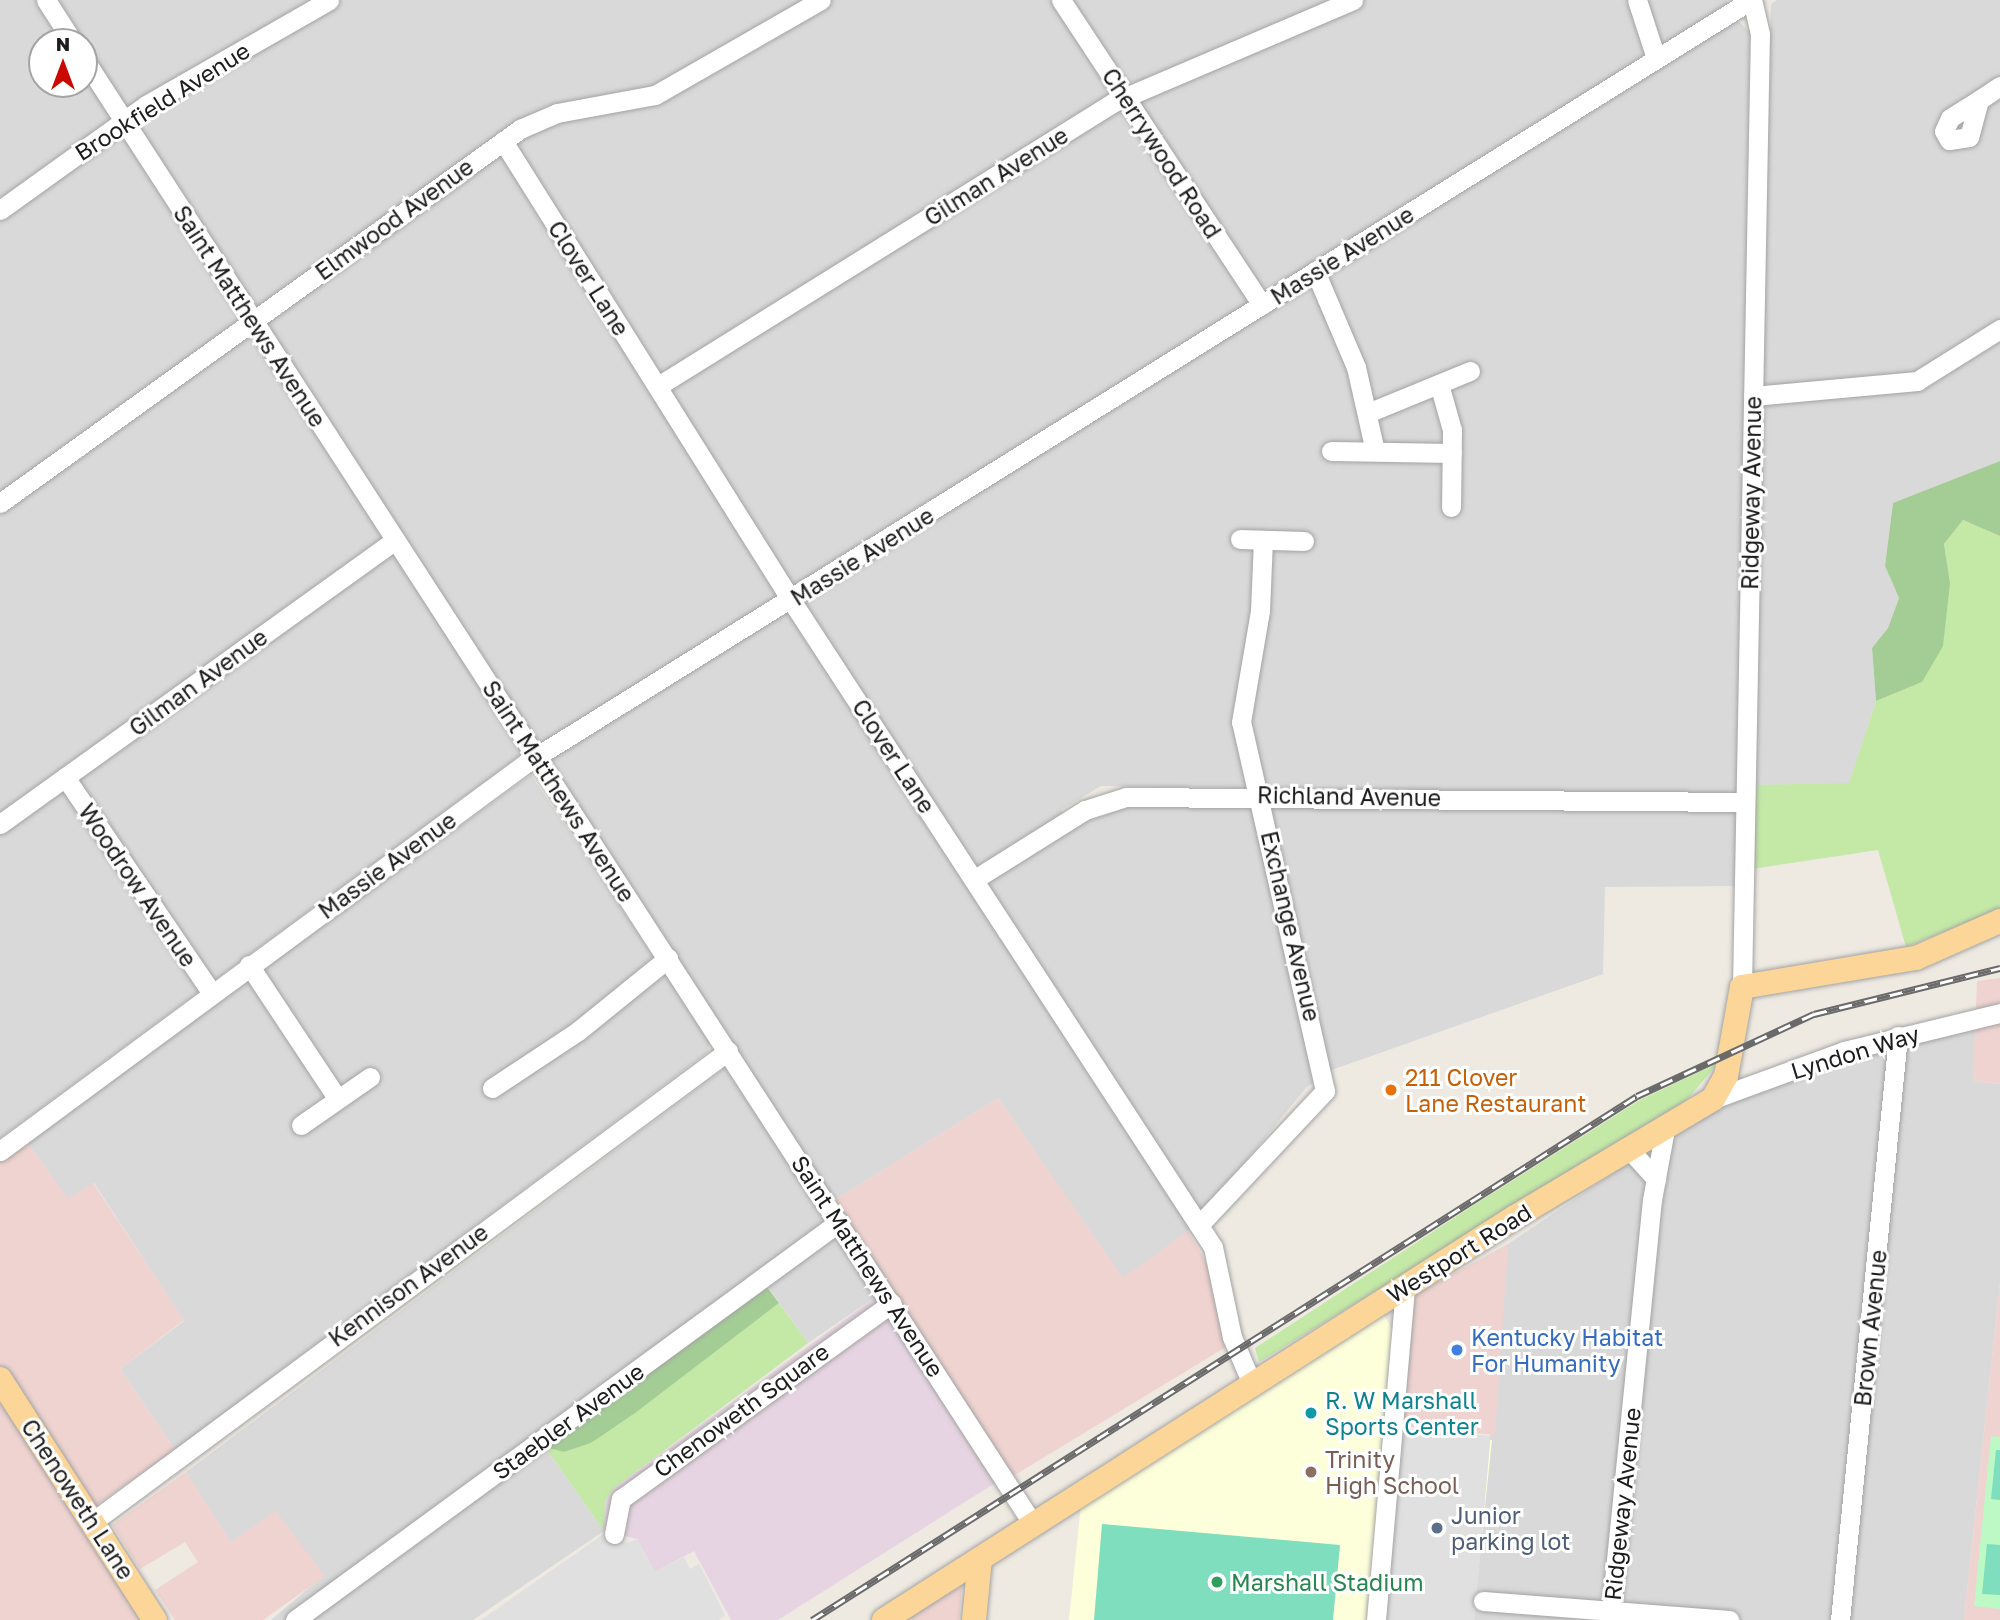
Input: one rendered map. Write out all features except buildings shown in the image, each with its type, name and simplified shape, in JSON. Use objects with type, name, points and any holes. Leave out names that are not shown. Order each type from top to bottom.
[{"type":"main road","points":[[1713,1099],[1728,1066],[1742,987],[1908,960],[2000,921]]},
{"type":"main road","name":"Westport Road","points":[[884,1620],[1405,1286],[1666,1124],[1713,1099]]},
{"type":"main road","name":"Chenoweth Lane","points":[[0,1379],[156,1620]]},
{"type":"main road","points":[[974,1620],[980,1559]]},
{"type":"street","points":[[46,0],[64,28]]},
{"type":"street","name":"Brookfield Avenue","points":[[0,210],[125,120],[329,0]]},
{"type":"street","name":"Elmwood Avenue","points":[[0,503],[503,141],[548,116],[655,95],[821,0]]},
{"type":"street","name":"Cherrywood Road","points":[[1061,0],[1262,305]]},
{"type":"street","name":"Gilman Avenue","points":[[658,386],[1125,97],[1353,0]]},
{"type":"street","points":[[1637,0],[1656,58]]},
{"type":"street","name":"Massie Avenue","points":[[0,1151],[212,992],[537,758],[1752,0]]},
{"type":"street","name":"Ridgeway Avenue","points":[[1742,987],[1760,34],[1752,0]]},
{"type":"street","name":"Saint Matthews Avenue","points":[[98,80],[252,322],[668,958],[1033,1524]]},
{"type":"street","points":[[1979,100],[2000,86]]},
{"type":"street","name":"Clover Lane","points":[[503,141],[791,600],[1199,1225],[1220,1265],[1232,1337],[1252,1384]]},
{"type":"street","points":[[1315,271],[1343,330],[1370,412],[1375,452]]},
{"type":"street","points":[[1753,396],[1917,381],[2000,329]]},
{"type":"street","points":[[1370,412],[1470,371]]},
{"type":"street","points":[[1439,384],[1452,453],[1451,507]]},
{"type":"street","points":[[1331,451],[1452,453]]},
{"type":"street","points":[[1240,539],[1304,541]]},
{"type":"street","name":"Gilman Avenue","points":[[0,824],[395,540]]},
{"type":"street","name":"Exchange Avenue","points":[[1199,1225],[1325,1091],[1241,722],[1260,611],[1263,540]]},
{"type":"street","name":"Woodrow Avenue","points":[[65,778],[212,992]]},
{"type":"street","name":"Richland Avenue","points":[[975,879],[1112,800],[1259,795],[1744,802]]},
{"type":"street","points":[[492,1088],[578,1031],[668,958]]},
{"type":"street","points":[[249,965],[337,1098]]},
{"type":"street","name":"Lyndon Way","points":[[1713,1099],[1898,1037],[2000,1013]]},
{"type":"street","name":"Brown Avenue","points":[[1840,1620],[1898,1037]]},
{"type":"street","name":"Kennison Avenue","points":[[92,1523],[728,1051]]},
{"type":"street","points":[[301,1125],[370,1077]]},
{"type":"street","name":"Ridgeway Avenue","points":[[1611,1614],[1656,1179],[1666,1124]]},
{"type":"street","points":[[1628,1148],[1656,1179]]},
{"type":"street","name":"Staebler Avenue","points":[[295,1620],[839,1222]]},
{"type":"street","points":[[1376,1620],[1405,1286]]},
{"type":"street","name":"Chenoweth Square","points":[[614,1534],[621,1499],[892,1303]]},
{"type":"street","points":[[1483,1601],[1611,1614],[1728,1620]]},
{"type":"shaded area","points":[[0,0],[1727,0],[1728,4],[540,750],[526,751],[0,1138]]},
{"type":"shaded area","points":[[1777,0],[2000,0],[2000,461],[1893,504],[1885,566],[1899,598],[1888,628],[1872,648],[1876,701],[1849,784],[1752,785],[1771,4]]},
{"type":"shaded area","points":[[1739,22],[1750,32],[1739,794],[1101,786],[1061,810],[1072,827],[1129,806],[1735,808],[1740,886],[1605,887],[1603,974],[1329,1071],[1306,1088],[1188,1231],[1123,1279],[998,1098],[835,1200],[549,767],[552,757],[1723,23]]},
{"type":"shaded area","points":[[531,775],[710,1040],[708,1052],[175,1450],[120,1369],[184,1321],[94,1183],[68,1200],[26,1140]]},
{"type":"shaded area","points":[[2000,978],[2000,1084],[1973,1081],[1977,981]]},
{"type":"shaded area","points":[[1979,1026],[1973,1081],[2000,1084],[2000,1282],[1964,1620],[1472,1620],[1508,1244],[1683,1126],[1791,1075]]},
{"type":"shaded area","points":[[725,1068],[877,1296],[808,1343],[768,1287],[545,1447],[604,1531],[473,1620],[271,1620],[324,1575],[231,1543],[186,1472]]},
{"type":"shaded area","points":[[998,1098],[1123,1278],[1188,1231],[1214,1276],[1226,1347],[1013,1476],[835,1200]]},
{"type":"shaded area","points":[[26,1140],[68,1199],[93,1183],[184,1320],[120,1369],[175,1450],[93,1507],[0,1365],[0,1159]]},
{"type":"shaded area","points":[[1508,1244],[1495,1435],[1400,1426],[1413,1296]]},
{"type":"shaded area","points":[[2000,1282],[2000,1620],[1964,1620]]},
{"type":"shaded area","points":[[877,1296],[995,1483],[778,1620],[731,1620],[694,1551],[655,1572],[637,1539],[604,1531],[605,1501],[614,1488]]},
{"type":"shaded area","name":"Trinity High School","points":[[1384,1315],[1393,1330],[1383,1429],[1492,1440],[1473,1620],[1069,1620],[1081,1504]]},
{"type":"shaded area","points":[[0,1394],[143,1620],[0,1620]]},
{"type":"shaded area","name":"Junior parking lot","points":[[1400,1428],[1491,1436],[1475,1620],[1383,1620]]},
{"type":"shaded area","points":[[186,1472],[231,1542],[276,1511],[325,1576],[263,1620],[175,1620],[155,1590],[198,1562],[185,1542],[140,1569],[112,1525]]},
{"type":"shaded area","points":[[605,1533],[627,1543],[637,1539],[655,1572],[684,1557],[690,1569],[699,1564],[725,1615],[719,1620],[481,1620]]},
{"type":"shaded area","points":[[962,1586],[959,1620],[902,1620],[912,1613]]},
{"type":"green space","points":[[2000,461],[2000,536],[1963,520],[1944,544],[1950,583],[1943,646],[1922,682],[1876,701],[1872,648],[1888,628],[1899,598],[1885,566],[1893,503]]},
{"type":"green space","points":[[1963,520],[2000,536],[2000,909],[1906,947],[1878,850],[1752,869],[1752,785],[1849,783],[1876,701],[1922,682],[1950,583],[1944,544]]},
{"type":"green space","points":[[1718,1063],[1686,1101],[1259,1362],[1255,1348],[1474,1205],[1640,1100]]},
{"type":"green space","points":[[767,1287],[779,1303],[635,1413],[591,1443],[564,1452],[545,1447]]},
{"type":"green space","points":[[779,1303],[808,1343],[614,1488],[605,1501],[604,1531],[545,1447],[564,1452],[591,1443]]},
{"type":"green space","points":[[1991,1436],[2000,1437],[2000,1609],[1974,1606]]},
{"type":"green space","points":[[1996,1450],[2000,1450],[2000,1500],[1991,1499]]},
{"type":"green space","name":"Marshall Stadium","points":[[1102,1524],[1340,1545],[1333,1620],[1094,1620]]},
{"type":"green space","points":[[1987,1544],[2000,1545],[2000,1595],[1982,1594]]},
{"type":"railway","points":[[812,1620],[1637,1096],[1814,1014],[2000,968]]},
{"type":"place","name":"211 Clover Lane Restaurant","points":[[1391,1090]]},
{"type":"place","name":"Kentucky Habitat For Humanity","points":[[1457,1350]]},
{"type":"place","name":"R. W Marshall Sports Center","points":[[1311,1413]]},
{"type":"place","name":"Trinity High School","points":[[1311,1472]]},
{"type":"place","name":"Junior parking lot","points":[[1437,1528]]},
{"type":"place","name":"Marshall Stadium","points":[[1217,1582]]}]
